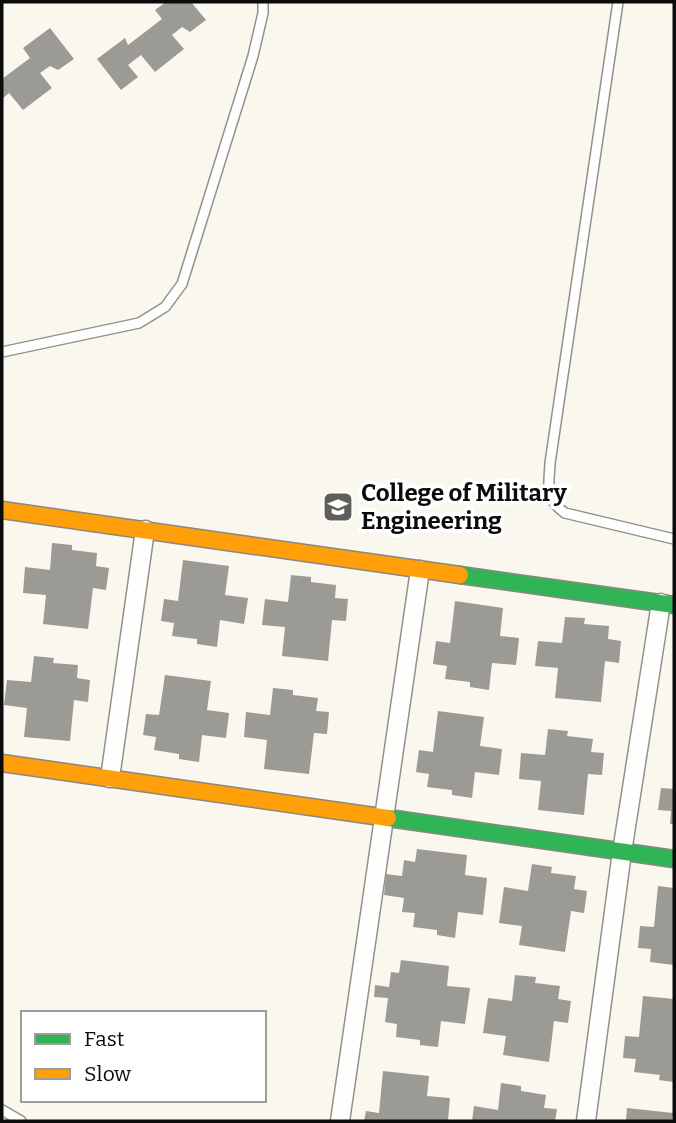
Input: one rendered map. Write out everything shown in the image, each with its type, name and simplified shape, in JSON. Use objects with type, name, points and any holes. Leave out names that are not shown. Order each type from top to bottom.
[{"type":"street","points":[[2,510],[668,604],[622,852],[586,1121]]},
{"type":"street","points":[[110,778],[145,530]]},
{"type":"street","points":[[340,1121],[420,570]]},
{"type":"street","points":[[2,763],[674,859]]},
{"type":"lane","points":[[2,352],[139,323],[165,307],[182,285],[253,56],[264,13],[263,2]]},
{"type":"lane","points":[[618,2],[550,463],[548,492],[552,504],[565,513],[674,539]]},
{"type":"lane","points":[[2,1110],[21,1121]]},
{"type":"building","points":[[166,2],[191,2],[206,20],[190,32],[182,27],[172,35],[184,49],[155,72],[141,55],[128,65],[138,77],[121,90],[97,59],[125,38],[128,45],[162,19],[155,10]]},
{"type":"building","points":[[50,28],[74,59],[58,70],[50,66],[40,73],[52,88],[23,110],[9,93],[2,99],[2,79],[30,58],[23,48]]},
{"type":"building","points":[[52,543],[72,545],[72,550],[97,553],[96,566],[109,568],[106,590],[93,588],[88,629],[43,624],[46,595],[23,593],[25,567],[50,570]]},
{"type":"building","points":[[183,560],[229,566],[225,595],[248,598],[244,624],[220,620],[217,647],[197,644],[197,639],[172,636],[174,623],[161,621],[164,599],[178,601]]},
{"type":"building","points":[[291,575],[311,577],[311,582],[336,585],[335,598],[348,599],[346,621],[332,620],[328,661],[282,656],[285,627],[262,625],[265,599],[288,602]]},
{"type":"building","points":[[455,601],[503,608],[500,636],[519,638],[516,665],[492,663],[489,690],[470,687],[470,682],[445,679],[447,666],[433,664],[436,641],[450,643]]},
{"type":"building","points":[[565,617],[585,618],[584,624],[609,626],[608,639],[621,641],[619,663],[605,661],[601,702],[555,698],[558,668],[535,666],[538,641],[562,643]]},
{"type":"building","points":[[34,656],[54,658],[53,663],[78,665],[77,678],[90,680],[88,702],[74,700],[70,741],[24,737],[27,708],[4,705],[7,680],[31,682]]},
{"type":"building","points":[[165,675],[211,681],[207,710],[229,713],[226,738],[202,735],[199,762],[179,759],[179,754],[154,750],[156,737],[143,735],[146,714],[159,715]]},
{"type":"building","points":[[273,688],[293,690],[293,695],[318,698],[316,711],[329,712],[327,734],[314,733],[309,774],[264,769],[267,740],[244,737],[246,712],[270,715]]},
{"type":"building","points":[[438,711],[484,717],[480,746],[502,749],[499,775],[475,772],[472,798],[452,795],[452,790],[427,787],[429,774],[416,772],[419,750],[433,752]]},
{"type":"building","points":[[548,729],[568,731],[567,736],[593,739],[591,752],[604,753],[602,775],[588,774],[584,815],[538,810],[541,781],[519,779],[521,753],[545,755]]},
{"type":"building","points":[[661,788],[674,789],[674,824],[670,824],[671,811],[658,810]]},
{"type":"building","points":[[417,849],[467,855],[465,875],[487,878],[483,915],[458,912],[455,938],[437,935],[437,930],[413,927],[415,913],[402,912],[404,898],[384,895],[386,874],[402,876],[404,860],[415,862]]},
{"type":"building","points":[[532,864],[552,867],[551,873],[576,876],[574,889],[587,891],[584,913],[571,911],[565,952],[519,945],[522,926],[499,923],[504,887],[528,891]]},
{"type":"building","points":[[658,886],[674,888],[674,965],[650,962],[651,949],[638,948],[640,926],[654,927]]},
{"type":"building","points":[[401,960],[449,966],[447,986],[470,988],[465,1024],[441,1021],[438,1047],[420,1045],[420,1040],[396,1037],[397,1024],[385,1022],[388,998],[374,997],[375,985],[389,987],[391,972],[399,973]]},
{"type":"building","points":[[515,975],[536,977],[535,983],[560,986],[558,999],[571,1001],[568,1023],[554,1021],[549,1062],[503,1055],[506,1036],[483,1033],[488,998],[512,1001]]},
{"type":"building","points":[[643,996],[674,999],[674,1082],[659,1080],[660,1075],[634,1072],[636,1059],[623,1058],[625,1036],[639,1037]]},
{"type":"building","points":[[383,1071],[429,1076],[427,1096],[450,1098],[448,1121],[364,1121],[366,1111],[379,1113]]},
{"type":"building","points":[[501,1083],[521,1086],[521,1091],[546,1095],[544,1108],[557,1109],[555,1121],[472,1121],[474,1106],[498,1110]]},
{"type":"building","points":[[627,1108],[673,1113],[672,1121],[626,1121]]},
{"type":"traffic: fast","points":[[460,575],[674,605]]},
{"type":"traffic: fast","points":[[388,818],[674,859]]},
{"type":"traffic: slow","points":[[2,510],[460,575]]},
{"type":"traffic: slow","points":[[2,763],[388,818]]},
{"type":"place","name":"College of Military Engineering","points":[[338,507]]}]
